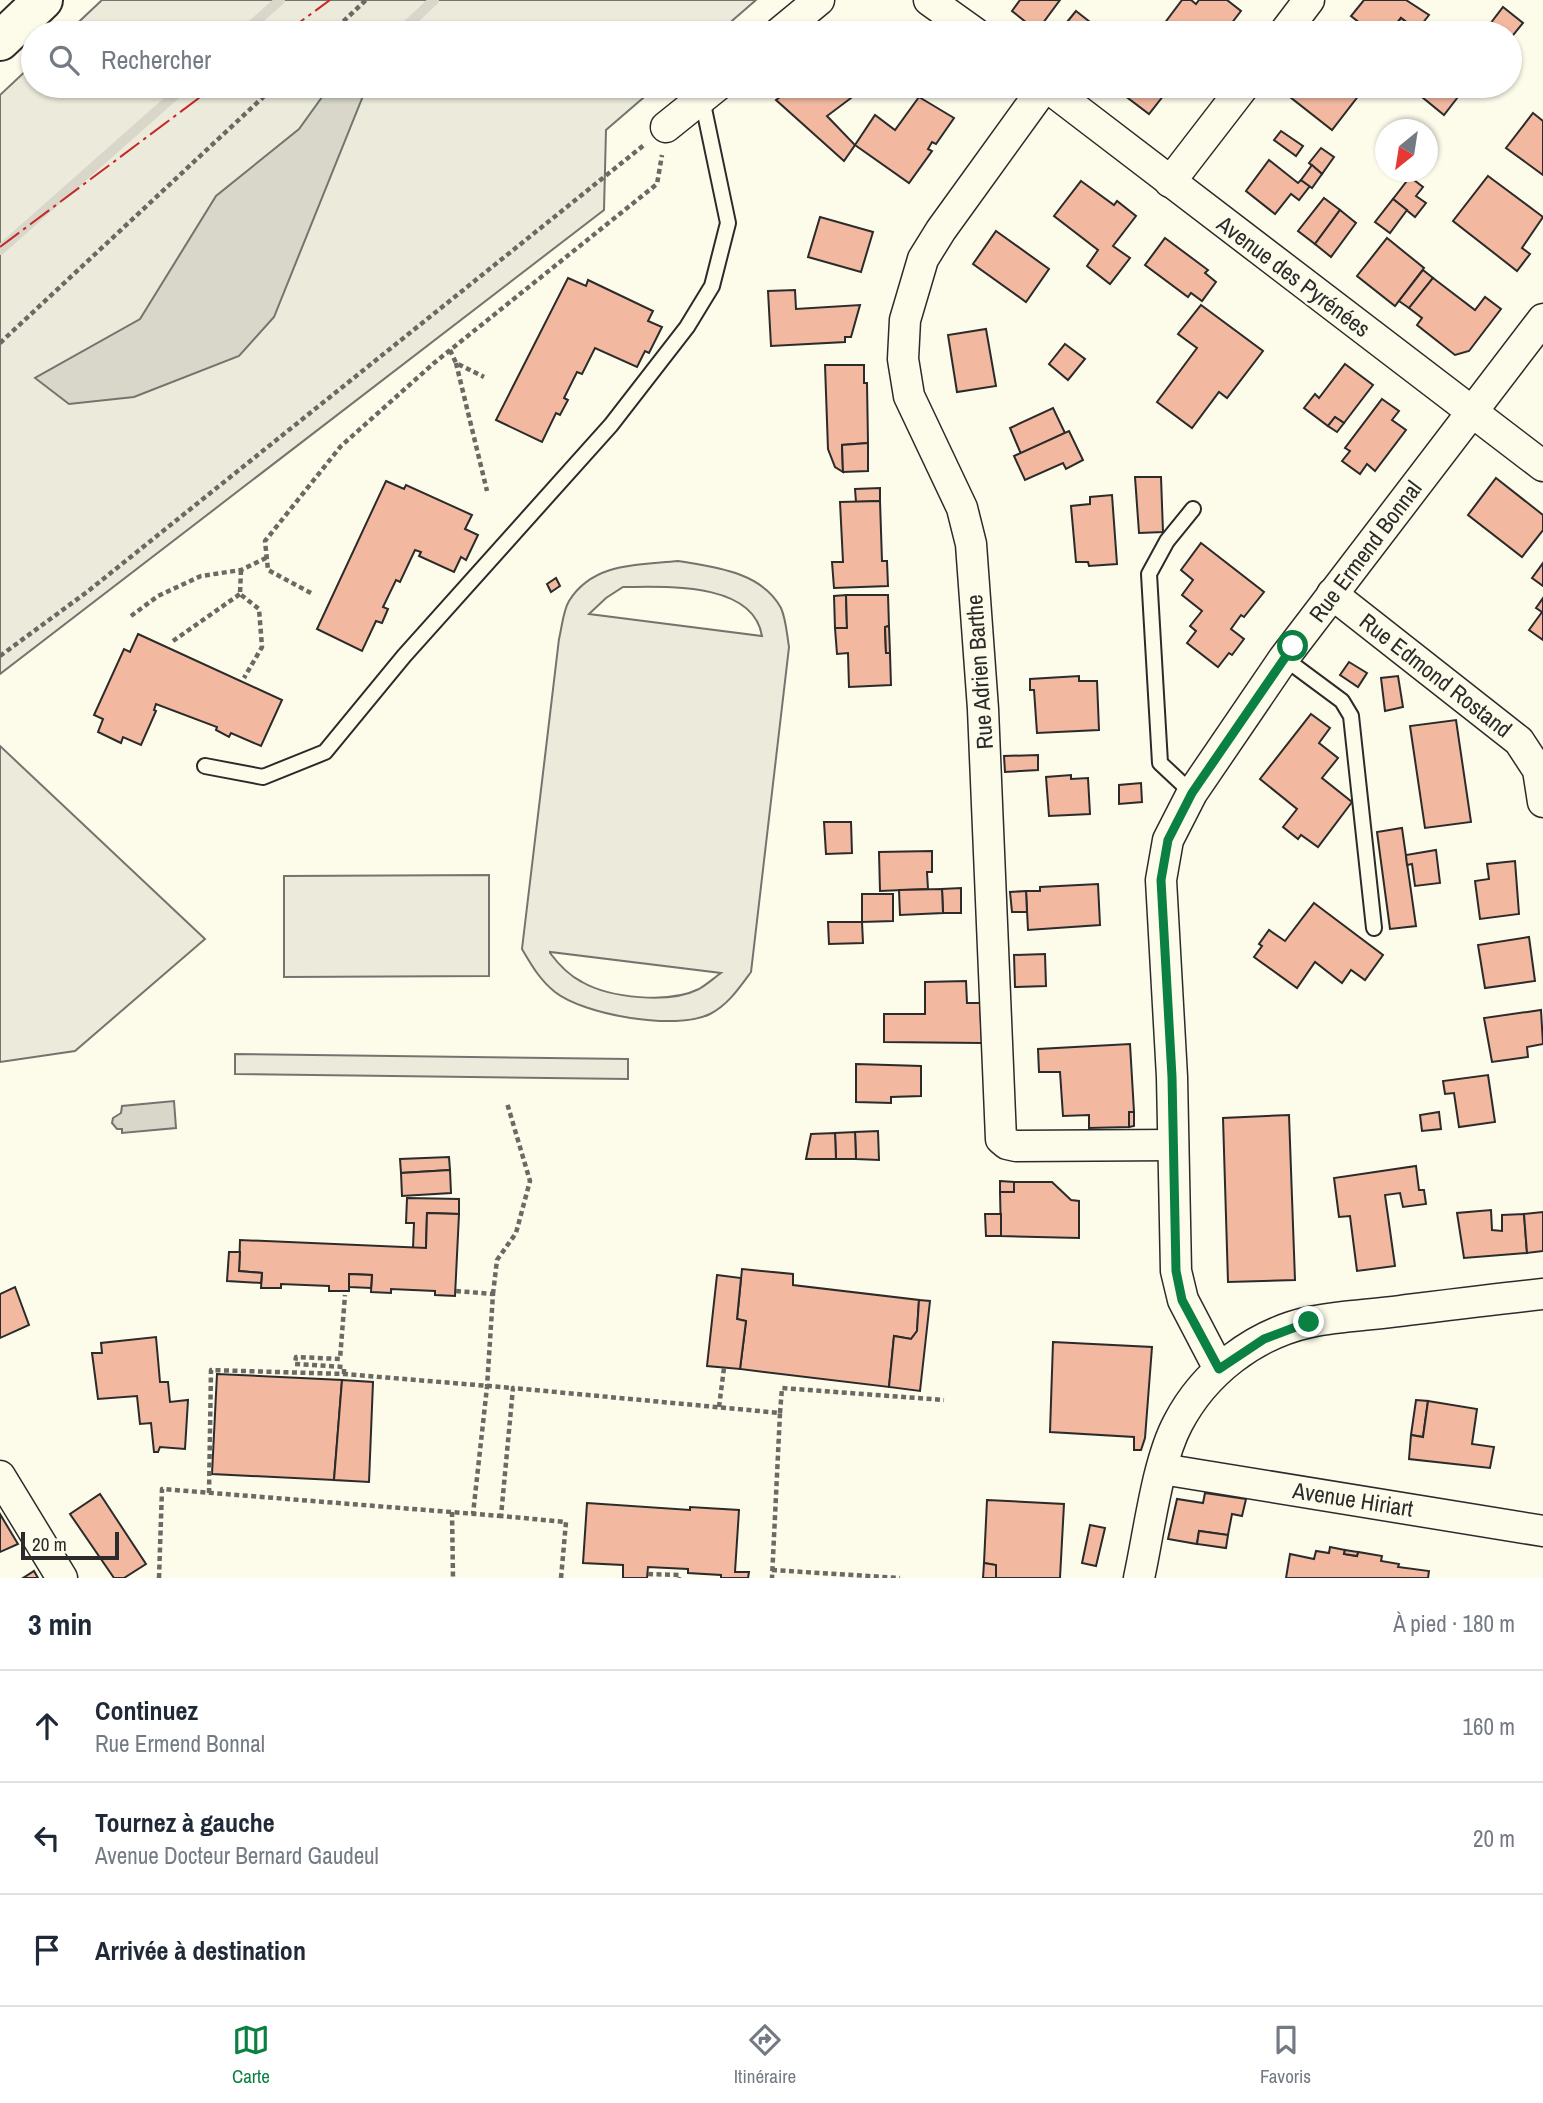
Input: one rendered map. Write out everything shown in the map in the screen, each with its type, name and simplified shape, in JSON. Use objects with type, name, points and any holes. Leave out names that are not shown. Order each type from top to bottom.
[{"type":"main road","points":[[0,41],[43,0]]},
{"type":"street","points":[[794,21],[819,0]]},
{"type":"street","points":[[929,0],[958,21]]},
{"type":"street","points":[[1293,21],[1309,0]]},
{"type":"street","points":[[666,127],[702,98]]},
{"type":"street","name":"Rue Adrien Barthe","points":[[1036,98],[923,259],[905,320],[903,359],[909,396],[962,508],[971,544],[983,709],[1001,1139],[1016,1146],[1172,1145]]},
{"type":"street","name":"Avenue des Pyrénées","points":[[1061,98],[1543,466]]},
{"type":"street","points":[[1170,182],[1235,98]]},
{"type":"street","name":"Rue Ermend Bonnal","points":[[1219,1369],[1182,1300],[1176,1271],[1172,1077],[1161,880],[1168,840],[1192,793],[1284,658],[1543,318]]},
{"type":"street","name":"Rue Edmond Rostand","points":[[1332,594],[1519,741],[1538,770],[1543,802]]},
{"type":"street","points":[[1139,1578],[1162,1469],[1177,1425],[1195,1394],[1219,1369],[1264,1339],[1309,1322],[1543,1294]]},
{"type":"street","name":"Avenue Hiriart","points":[[1162,1469],[1543,1531]]},
{"type":"street","points":[[0,1476],[62,1578]]},
{"type":"lane","points":[[205,766],[263,776],[326,752],[404,656],[611,425],[687,327],[712,286],[728,223],[711,98]]},
{"type":"lane","points":[[1192,793],[1160,763],[1149,574],[1167,541],[1193,509]]},
{"type":"lane","points":[[1284,658],[1342,701],[1352,716],[1374,928]]},
{"type":"path","points":[[344,21],[366,0]]},
{"type":"path","points":[[0,343],[262,98]]},
{"type":"path","points":[[311,593],[268,569],[265,541],[341,446],[450,349],[657,184],[666,127]]},
{"type":"path","points":[[0,656],[86,592],[666,127]]},
{"type":"path","points":[[450,349],[456,363],[487,491]]},
{"type":"path","points":[[456,363],[484,377]]},
{"type":"path","points":[[131,616],[158,596],[201,576],[241,570],[267,558]]},
{"type":"path","points":[[240,594],[241,570]]},
{"type":"path","points":[[173,641],[240,594]]},
{"type":"path","points":[[240,594],[259,609],[262,647],[244,678]]},
{"type":"path","points":[[473,1514],[497,1260],[516,1233],[530,1181],[507,1103]]},
{"type":"path","points":[[456,1290],[493,1294]]},
{"type":"path","points":[[344,1374],[344,1367],[295,1364],[296,1357],[340,1359],[345,1295]]},
{"type":"path","points":[[719,1408],[724,1368]]},
{"type":"path","points":[[209,1493],[212,1370],[344,1374],[780,1413]]},
{"type":"path","points":[[501,1516],[513,1388]]},
{"type":"path","points":[[772,1578],[782,1388],[944,1400]]},
{"type":"path","points":[[159,1578],[162,1489],[566,1522],[561,1578]]},
{"type":"path","points":[[452,1512],[453,1578]]},
{"type":"path","points":[[772,1570],[900,1578]]},
{"type":"path","points":[[648,1574],[680,1575],[680,1578]]},
{"type":"shaded area","points":[[102,0],[756,0],[732,21],[80,21]]},
{"type":"shaded area","points":[[21,75],[21,98],[643,98],[606,130],[604,210],[0,674],[0,95]]},
{"type":"shaded area","points":[[321,98],[362,98],[274,317],[239,356],[134,397],[69,404],[35,378],[140,319],[216,196],[299,129]]},
{"type":"shaded area","points":[[678,561],[736,573],[762,586],[781,608],[789,647],[751,972],[733,995],[710,1014],[695,1019],[654,1021],[608,1014],[569,1000],[545,983],[522,949],[559,639],[565,609],[579,588],[604,572],[633,565]],"holes":[[[623,587],[683,588],[725,596],[742,605],[755,618],[762,636],[589,614]],[[550,952],[721,973],[687,994],[640,997],[594,988],[572,976]]]},
{"type":"shaded area","points":[[0,746],[205,939],[75,1051],[0,1062]]},
{"type":"shaded area","points":[[489,875],[489,976],[284,977],[284,876]]},
{"type":"shaded area","points":[[235,1054],[628,1059],[628,1079],[235,1074]]},
{"type":"shaded area","points":[[174,1101],[176,1128],[122,1133],[122,1129],[117,1129],[112,1123],[113,1118],[121,1113],[122,1106]]},
{"type":"building","points":[[1020,0],[1060,0],[1044,21],[1024,21],[1012,11]]},
{"type":"building","points":[[1182,0],[1191,0],[1196,4],[1199,0],[1227,0],[1241,11],[1233,21],[1166,21]]},
{"type":"building","points":[[1364,0],[1406,0],[1429,15],[1424,21],[1405,21],[1401,18],[1399,21],[1357,21],[1351,16]]},
{"type":"building","points":[[1503,7],[1520,21],[1492,21]]},
{"type":"building","points":[[1076,11],[1089,21],[1068,21]]},
{"type":"building","points":[[851,98],[827,116],[855,145],[844,161],[776,100]]},
{"type":"building","points":[[918,98],[954,118],[936,144],[932,142],[928,149],[932,151],[909,183],[855,145],[875,115],[895,130]]},
{"type":"building","points":[[1128,98],[1162,98],[1149,114]]},
{"type":"building","points":[[1291,98],[1357,98],[1332,130]]},
{"type":"building","points":[[1423,98],[1457,98],[1444,115]]},
{"type":"building","points":[[1533,113],[1543,121],[1543,175],[1506,148]]},
{"type":"building","points":[[1281,131],[1303,146],[1296,156],[1274,140]]},
{"type":"building","points":[[1321,148],[1334,157],[1322,174],[1309,163]]},
{"type":"building","points":[[1269,160],[1298,183],[1301,180],[1310,186],[1299,200],[1291,194],[1275,214],[1246,191]]},
{"type":"building","points":[[1312,165],[1322,174],[1312,188],[1301,180]]},
{"type":"building","points":[[1488,176],[1543,217],[1522,248],[1530,254],[1517,271],[1453,221]]},
{"type":"building","points":[[1081,181],[1114,205],[1117,201],[1136,216],[1113,246],[1130,258],[1110,284],[1087,266],[1098,250],[1054,216]]},
{"type":"building","points":[[1406,182],[1416,182],[1423,187],[1416,196],[1426,203],[1415,217],[1393,199]]},
{"type":"building","points":[[1324,198],[1340,210],[1315,244],[1298,231]]},
{"type":"building","points":[[1393,199],[1407,210],[1390,233],[1375,222]]},
{"type":"building","points":[[1340,210],[1356,223],[1331,257],[1315,244]]},
{"type":"building","points":[[820,217],[873,232],[861,272],[808,257]]},
{"type":"building","points":[[996,231],[1049,269],[1026,302],[973,264]]},
{"type":"building","points":[[1165,238],[1208,270],[1205,273],[1216,282],[1202,301],[1191,293],[1188,297],[1145,265]]},
{"type":"building","points":[[1387,238],[1424,268],[1395,306],[1357,276]]},
{"type":"building","points":[[1423,270],[1433,278],[1409,308],[1399,301]]},
{"type":"building","points":[[568,278],[586,286],[588,280],[653,311],[648,321],[662,327],[649,353],[645,351],[637,367],[595,348],[582,374],[577,372],[564,398],[568,400],[560,415],[556,413],[542,442],[496,420]]},
{"type":"building","points":[[1433,278],[1475,310],[1485,297],[1501,309],[1469,351],[1455,355],[1417,325],[1422,318],[1409,308]]},
{"type":"building","points":[[795,290],[796,309],[860,305],[851,337],[845,337],[845,342],[771,346],[768,291]]},
{"type":"building","points":[[1201,305],[1263,351],[1227,398],[1219,392],[1192,428],[1157,402],[1197,348],[1178,334]]},
{"type":"building","points":[[986,329],[996,386],[957,392],[948,335]]},
{"type":"building","points":[[1065,344],[1085,359],[1068,380],[1049,364]]},
{"type":"building","points":[[1345,364],[1373,385],[1344,423],[1335,417],[1328,426],[1304,408],[1315,394],[1319,398]]},
{"type":"building","points":[[825,365],[864,365],[868,443],[842,445],[843,472],[835,467],[828,449]]},
{"type":"building","points":[[1382,399],[1399,411],[1392,420],[1406,430],[1375,471],[1367,464],[1360,474],[1342,461],[1350,451],[1345,448]]},
{"type":"building","points":[[1053,408],[1065,433],[1021,454],[1010,428]]},
{"type":"building","points":[[1335,417],[1344,423],[1337,432],[1328,426]]},
{"type":"building","points":[[1069,431],[1083,460],[1066,469],[1063,463],[1025,480],[1014,456]]},
{"type":"building","points":[[868,443],[868,471],[843,472],[842,445]]},
{"type":"building","points":[[1135,477],[1161,477],[1163,532],[1139,533]]},
{"type":"building","points":[[1496,478],[1543,515],[1543,530],[1522,557],[1468,515]]},
{"type":"building","points":[[386,481],[404,489],[406,485],[472,515],[465,529],[478,535],[466,560],[461,557],[454,572],[419,556],[421,552],[415,550],[400,582],[396,580],[383,607],[388,609],[382,623],[376,621],[362,651],[317,629]]},
{"type":"building","points":[[880,488],[880,501],[856,502],[855,489]]},
{"type":"building","points":[[1112,495],[1117,564],[1089,566],[1088,562],[1076,562],[1071,506],[1090,504],[1090,497]]},
{"type":"building","points":[[880,501],[882,561],[887,561],[888,586],[834,588],[832,562],[843,562],[840,502]]},
{"type":"building","points":[[1201,543],[1264,592],[1231,629],[1244,639],[1218,667],[1187,643],[1196,631],[1190,626],[1202,611],[1182,595],[1193,580],[1181,570]]},
{"type":"building","points":[[1543,563],[1543,586],[1532,578]]},
{"type":"building","points":[[556,578],[560,586],[551,592],[547,584]]},
{"type":"building","points":[[846,595],[847,628],[835,628],[834,596]]},
{"type":"building","points":[[846,595],[888,595],[889,626],[885,627],[886,653],[890,653],[891,685],[849,687],[848,653],[837,654],[835,628],[847,628]]},
{"type":"building","points":[[1543,598],[1543,640],[1529,630],[1542,612],[1536,608]]},
{"type":"building","points":[[889,626],[890,653],[886,653],[885,627]]},
{"type":"building","points":[[138,634],[282,700],[261,746],[231,733],[229,737],[216,730],[217,727],[156,704],[156,711],[141,745],[123,737],[121,743],[98,732],[103,719],[94,715],[124,649],[130,652]]},
{"type":"building","points":[[1349,662],[1367,673],[1358,687],[1340,675]]},
{"type":"building","points":[[1079,676],[1079,681],[1097,681],[1099,730],[1037,733],[1034,690],[1030,690],[1030,679]]},
{"type":"building","points":[[1398,676],[1403,707],[1385,711],[1381,678]]},
{"type":"building","points":[[1311,714],[1330,728],[1319,743],[1338,758],[1322,778],[1352,802],[1318,847],[1301,835],[1298,839],[1283,827],[1297,809],[1260,779]]},
{"type":"building","points":[[1456,720],[1471,822],[1425,828],[1410,726]]},
{"type":"building","points":[[1038,755],[1038,770],[1005,772],[1004,756]]},
{"type":"building","points":[[1071,775],[1071,779],[1088,778],[1090,814],[1049,816],[1046,777]]},
{"type":"building","points":[[1141,783],[1142,802],[1119,804],[1119,785]]},
{"type":"building","points":[[824,822],[851,822],[852,853],[826,854]]},
{"type":"building","points":[[1402,828],[1416,926],[1390,929],[1377,832]]},
{"type":"building","points":[[1436,850],[1440,883],[1415,886],[1412,864],[1407,865],[1406,855]]},
{"type":"building","points":[[932,851],[932,872],[927,872],[928,889],[880,891],[879,852]]},
{"type":"building","points":[[1515,861],[1519,914],[1480,919],[1475,881],[1489,879],[1487,864]]},
{"type":"building","points":[[1098,884],[1100,925],[1028,930],[1026,891],[1040,891],[1040,887]]},
{"type":"building","points":[[961,888],[961,913],[943,913],[942,889]]},
{"type":"building","points":[[942,889],[943,913],[900,915],[899,890]]},
{"type":"building","points":[[1026,891],[1027,912],[1012,912],[1010,892]]},
{"type":"building","points":[[862,894],[893,894],[893,921],[862,922]]},
{"type":"building","points":[[1314,903],[1383,955],[1365,980],[1351,970],[1342,983],[1315,962],[1297,988],[1254,957],[1269,930],[1285,941]]},
{"type":"building","points":[[828,922],[862,922],[863,943],[829,944]]},
{"type":"building","points":[[1529,937],[1535,981],[1485,988],[1478,945]]},
{"type":"building","points":[[1045,954],[1046,986],[1015,987],[1014,955]]},
{"type":"building","points":[[966,981],[967,1003],[980,1003],[982,1043],[884,1042],[884,1014],[925,1014],[925,982]]},
{"type":"building","points":[[1541,1010],[1543,1044],[1527,1047],[1528,1057],[1492,1062],[1484,1018]]},
{"type":"building","points":[[1130,1044],[1134,1112],[1129,1112],[1129,1127],[1089,1128],[1089,1115],[1063,1116],[1060,1072],[1039,1072],[1038,1049]]},
{"type":"building","points":[[856,1064],[921,1066],[921,1096],[891,1097],[891,1103],[856,1102]]},
{"type":"building","points":[[1488,1075],[1495,1122],[1459,1127],[1454,1093],[1445,1094],[1443,1081]]},
{"type":"building","points":[[1129,1112],[1134,1112],[1134,1126],[1129,1127]]},
{"type":"building","points":[[1439,1112],[1441,1129],[1422,1131],[1420,1115]]},
{"type":"building","points":[[1289,1115],[1295,1280],[1228,1282],[1223,1118]]},
{"type":"building","points":[[878,1131],[879,1160],[856,1159],[855,1132]]},
{"type":"building","points":[[855,1132],[856,1159],[836,1159],[835,1133]]},
{"type":"building","points":[[835,1133],[836,1159],[806,1159],[811,1134]]},
{"type":"building","points":[[449,1157],[450,1170],[401,1173],[400,1159]]},
{"type":"building","points":[[1416,1166],[1419,1190],[1424,1190],[1426,1204],[1403,1207],[1400,1193],[1385,1195],[1395,1266],[1357,1271],[1350,1216],[1339,1217],[1334,1178]]},
{"type":"building","points":[[450,1170],[451,1193],[402,1196],[401,1173]]},
{"type":"building","points":[[1000,1181],[1014,1182],[1014,1192],[1000,1192]]},
{"type":"building","points":[[1014,1182],[1052,1182],[1071,1200],[1079,1201],[1079,1238],[1001,1236],[1000,1192],[1014,1192]]},
{"type":"building","points":[[407,1198],[459,1199],[459,1214],[427,1213],[426,1248],[413,1248],[414,1223],[406,1223]]},
{"type":"building","points":[[1491,1210],[1492,1230],[1502,1231],[1502,1215],[1524,1214],[1527,1253],[1464,1258],[1457,1213]]},
{"type":"building","points":[[1543,1212],[1543,1251],[1527,1253],[1524,1214]]},
{"type":"building","points":[[427,1213],[459,1214],[455,1296],[435,1295],[435,1291],[391,1289],[391,1293],[371,1292],[372,1275],[349,1274],[349,1291],[329,1291],[329,1286],[281,1284],[281,1288],[261,1288],[262,1273],[239,1271],[240,1240],[426,1248]]},
{"type":"building","points":[[985,1214],[1001,1214],[1001,1236],[986,1236]]},
{"type":"building","points":[[229,1252],[240,1252],[239,1271],[262,1273],[261,1283],[227,1281]]},
{"type":"building","points":[[742,1269],[793,1274],[793,1285],[919,1300],[917,1331],[911,1339],[894,1336],[889,1387],[740,1369],[746,1321],[737,1319]]},
{"type":"building","points":[[349,1274],[372,1275],[371,1288],[349,1287]]},
{"type":"building","points":[[717,1275],[741,1278],[737,1319],[746,1321],[740,1369],[707,1366]]},
{"type":"building","points":[[15,1287],[29,1325],[0,1338],[0,1294]]},
{"type":"building","points":[[919,1300],[930,1301],[920,1391],[889,1387],[894,1336],[911,1339],[917,1331]]},
{"type":"building","points":[[156,1337],[160,1382],[168,1382],[170,1402],[188,1400],[185,1449],[160,1447],[158,1452],[154,1452],[151,1423],[140,1424],[137,1396],[98,1399],[92,1353],[102,1353],[101,1343]]},
{"type":"building","points":[[1053,1342],[1152,1347],[1145,1438],[1141,1450],[1134,1450],[1134,1437],[1050,1432]]},
{"type":"building","points":[[217,1374],[342,1380],[334,1480],[212,1474]]},
{"type":"building","points":[[342,1380],[373,1382],[369,1482],[334,1480]]},
{"type":"building","points":[[1416,1400],[1428,1401],[1423,1437],[1411,1435]]},
{"type":"building","points":[[1428,1401],[1477,1409],[1472,1444],[1494,1447],[1490,1468],[1409,1459],[1411,1435],[1423,1437]]},
{"type":"building","points":[[1205,1493],[1246,1499],[1242,1516],[1232,1514],[1228,1535],[1199,1531],[1197,1544],[1168,1539],[1177,1499],[1203,1503]]},
{"type":"building","points":[[100,1494],[146,1564],[124,1578],[114,1578],[70,1514]]},
{"type":"building","points":[[987,1500],[1064,1504],[1060,1578],[996,1578],[996,1565],[984,1563]]},
{"type":"building","points":[[587,1503],[690,1510],[690,1507],[739,1510],[735,1572],[749,1572],[748,1578],[721,1578],[721,1575],[688,1573],[688,1569],[648,1567],[647,1578],[623,1578],[623,1565],[583,1563]]},
{"type":"building","points":[[0,1514],[18,1544],[0,1552]]},
{"type":"building","points":[[1090,1525],[1105,1528],[1096,1566],[1082,1563]]},
{"type":"building","points":[[1199,1531],[1228,1535],[1226,1548],[1197,1544]]},
{"type":"building","points":[[1330,1547],[1345,1550],[1344,1554],[1357,1556],[1358,1552],[1382,1556],[1381,1561],[1399,1564],[1398,1567],[1429,1571],[1428,1578],[1286,1578],[1290,1554],[1314,1559],[1316,1551],[1329,1553]]},
{"type":"building","points":[[1345,1550],[1358,1552],[1357,1556],[1344,1554]]},
{"type":"building","points":[[984,1563],[996,1565],[996,1578],[983,1578]]},
{"type":"building","points":[[34,1571],[38,1578],[23,1578]]},
{"type":"waterway","points":[[256,21],[280,0]]},
{"type":"waterway","points":[[412,21],[434,0]]},
{"type":"waterway","points":[[0,250],[171,98]]},
{"type":"power","points":[[301,21],[330,0]]},
{"type":"power","points":[[0,247],[199,98]]},
{"type":"route","points":[[1293,646],[1192,793],[1168,840],[1161,880],[1172,1077],[1176,1271],[1182,1300],[1219,1369],[1264,1339],[1309,1322]]}]
